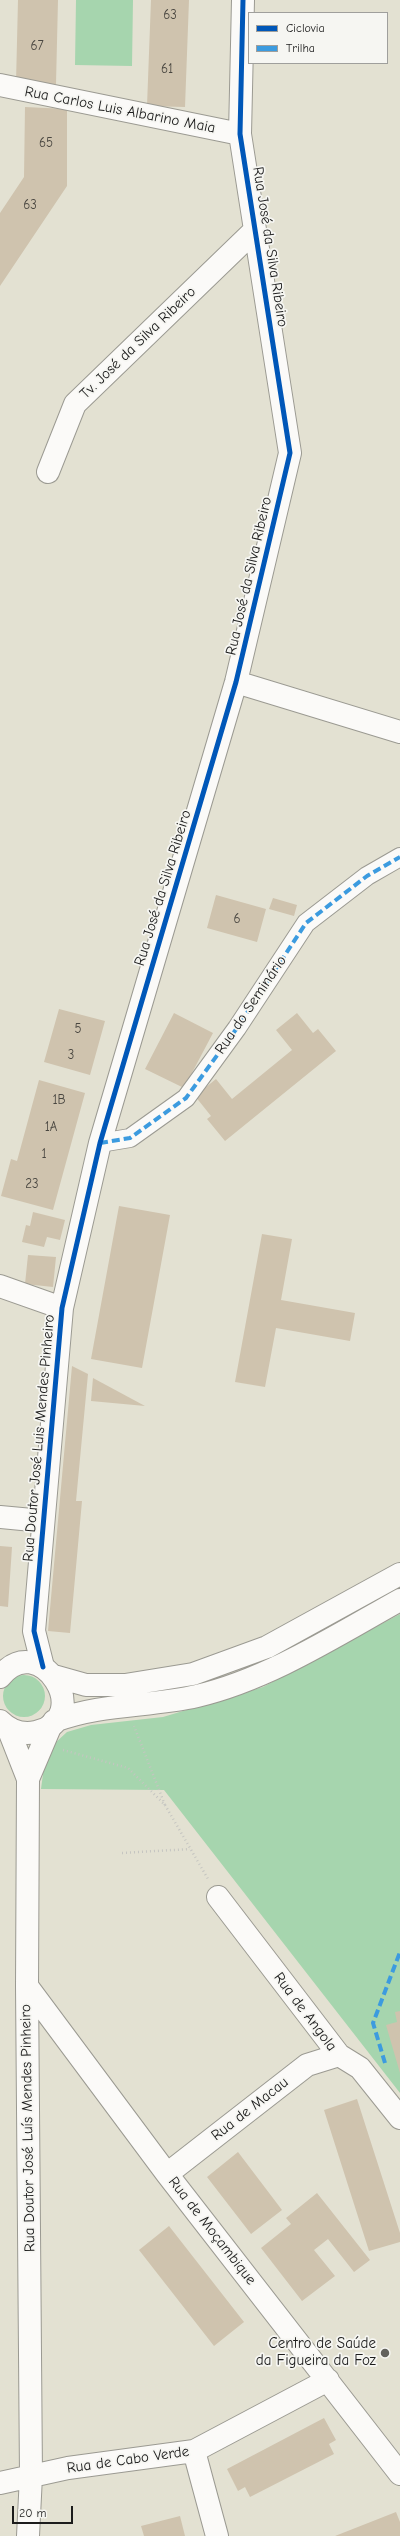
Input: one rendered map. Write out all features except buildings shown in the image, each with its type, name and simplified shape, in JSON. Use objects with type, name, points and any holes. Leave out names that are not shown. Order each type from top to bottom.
[{"type":"street","name":"Rua José da Silva Ribeiro","points":[[100,1143],[236,682],[290,453],[240,134],[243,0]]},
{"type":"street","name":"Rua Carlos Luis Albarino Maia","points":[[0,85],[240,134]]},
{"type":"street","name":"Tv. José da Silva Ribeiro","points":[[48,472],[75,404],[254,231]]},
{"type":"street","points":[[236,682],[400,732]]},
{"type":"street","name":"Rua do Seminário","points":[[100,1143],[130,1138],[186,1098],[237,1028],[306,923],[367,876],[400,857]]},
{"type":"street","name":"Rua Doutor José Luis Mendes Pinheiro","points":[[55,1720],[62,1693],[49,1672],[34,1631],[62,1308],[100,1143]]},
{"type":"street","points":[[0,1286],[62,1308]]},
{"type":"street","points":[[0,1517],[43,1521]]},
{"type":"street","points":[[8,1671],[26,1664],[86,1686],[125,1685],[193,1674],[267,1647],[400,1574]]},
{"type":"street","points":[[2,1723],[30,1734],[55,1720],[80,1711],[197,1696],[277,1668],[400,1600]]},
{"type":"street","name":"Rua Doutor José Luis Mendes Pinheiro","points":[[8,1671],[34,1631]]},
{"type":"street","name":"Rua Doutor José Luís Mendes Pinheiro","points":[[28,2536],[31,2476],[27,1986],[28,1779],[40,1748],[55,1720]]},
{"type":"street","name":"Rua Doutor José Luís Mendes Pinheiro","points":[[2,1723],[28,1779]]},
{"type":"street","name":"Rua de Angola","points":[[218,1897],[339,2055],[360,2068],[400,2118]]},
{"type":"street","name":"Rua de Moçambique","points":[[27,1986],[167,2174],[400,2474]]},
{"type":"street","name":"Rua de Macau","points":[[167,2174],[307,2065],[339,2055]]},
{"type":"street","name":"Rua de Cabo Verde","points":[[0,2483],[68,2468],[194,2451],[328,2380]]},
{"type":"street","points":[[194,2451],[217,2536]]},
{"type":"path","points":[[129,1704],[131,1720],[165,1805],[218,1897]]},
{"type":"path","points":[[40,1748],[50,1747],[128,1768],[165,1805]]},
{"type":"path","points":[[122,1854],[190,1849]]},
{"type":"green space","points":[[76,0],[133,0],[132,66],[75,65]]},
{"type":"green space","points":[[400,1614],[400,2093],[164,1790],[41,1789],[45,1759],[54,1744],[67,1732],[91,1725],[163,1717],[263,1687]]},
{"type":"green space","points":[[24,1675],[39,1681],[45,1696],[39,1711],[24,1717],[9,1711],[3,1696],[9,1681]]},
{"type":"marked path","points":[[100,1143],[130,1138],[186,1098],[237,1028],[306,923],[367,876],[400,857]]},
{"type":"marked path","points":[[385,2063],[373,2023],[400,1952]]},
{"type":"cycle path","points":[[43,1667],[34,1631],[62,1308],[100,1143],[236,682],[290,453],[240,134],[243,0]]},
{"type":"place","name":"Centro de Saúde da Figueira da Foz","points":[[385,2353]]}]
